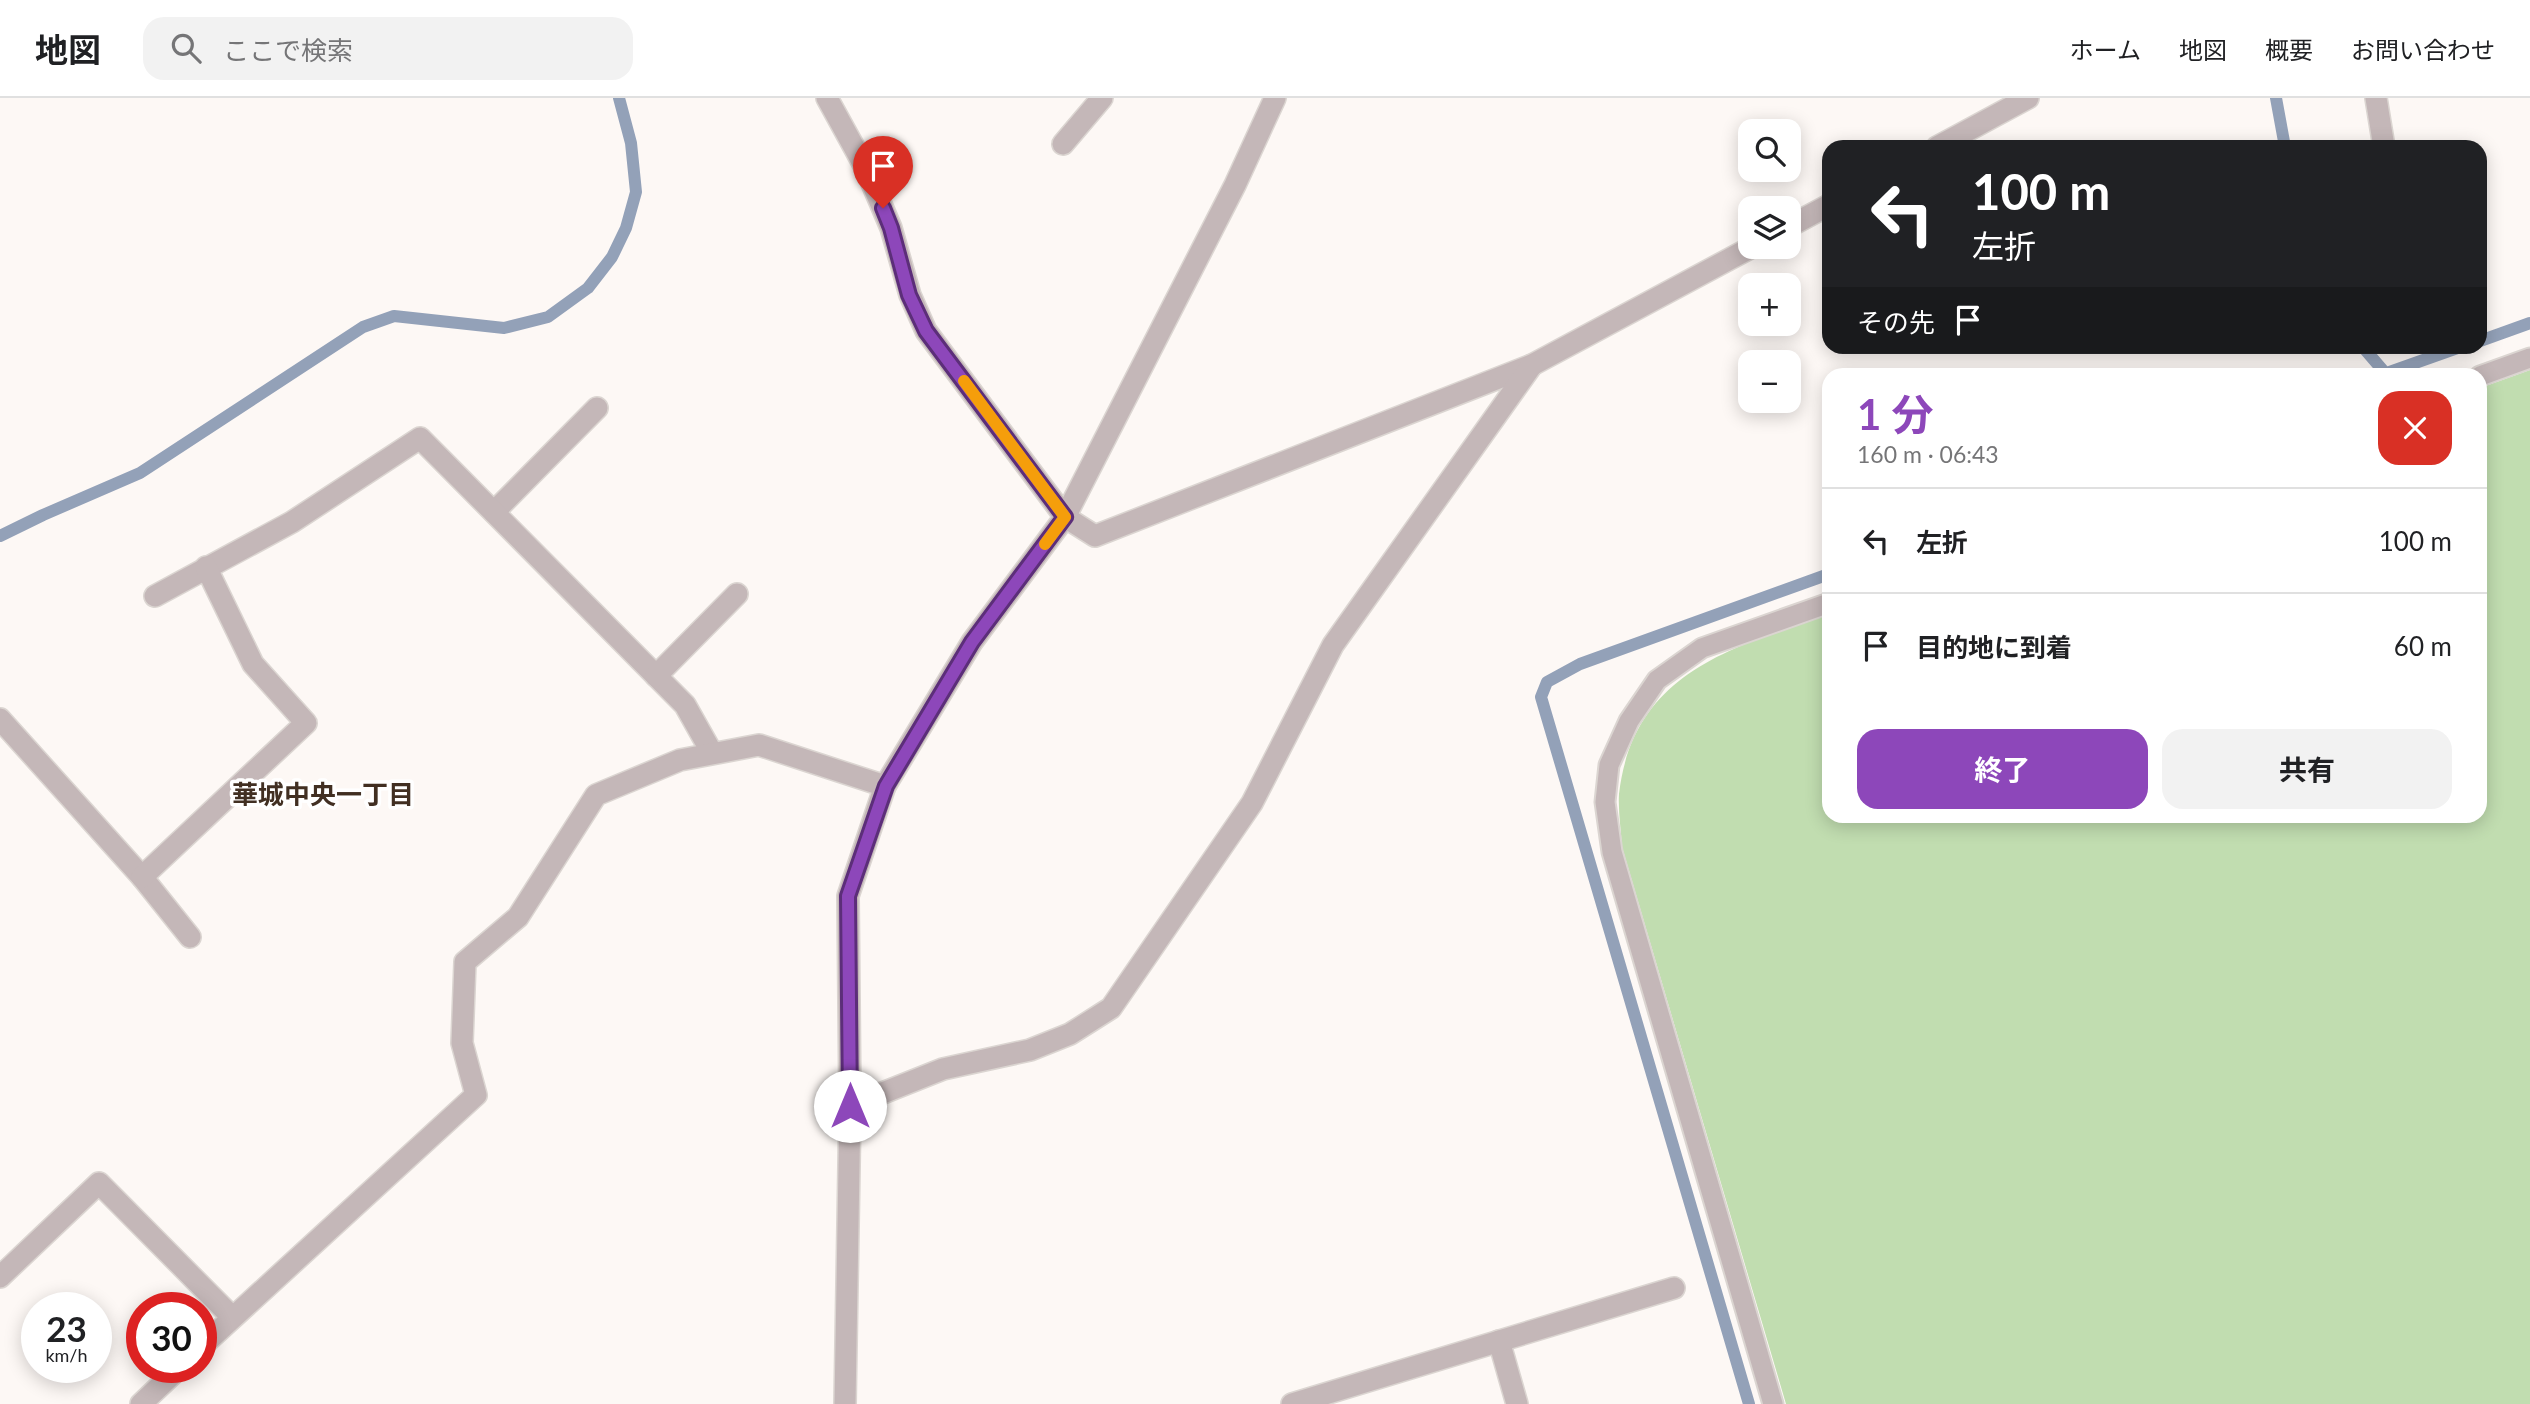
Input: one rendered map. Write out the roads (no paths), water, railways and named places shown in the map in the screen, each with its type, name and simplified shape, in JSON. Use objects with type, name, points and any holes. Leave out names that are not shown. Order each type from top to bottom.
[{"type":"street","points":[[827,98],[866,169],[891,228],[909,295],[926,331],[1065,517],[1095,536],[1532,365],[1738,255]]},
{"type":"street","points":[[1063,144],[1102,98]]},
{"type":"street","points":[[845,1404],[850,1106],[848,896],[886,786],[972,642],[1065,517],[1235,185],[1275,98]]},
{"type":"street","points":[[1950,140],[2028,98]]},
{"type":"street","points":[[2376,98],[2383,140]]},
{"type":"street","points":[[1801,220],[1822,209]]},
{"type":"street","points":[[850,1106],[943,1069],[1030,1050],[1070,1034],[1111,1008],[1252,803],[1333,645],[1532,365]]},
{"type":"street","points":[[495,512],[597,408]]},
{"type":"street","points":[[155,596],[292,522],[420,438],[684,705],[712,753]]},
{"type":"street","points":[[142,877],[306,723],[253,664],[206,567]]},
{"type":"street","points":[[656,676],[737,594]]},
{"type":"street","points":[[0,719],[142,877],[190,937]]},
{"type":"street","points":[[217,1332],[476,1095],[462,1043],[465,962],[519,917],[596,795],[680,760],[759,746],[886,786]]},
{"type":"street","points":[[0,1277],[99,1183],[232,1317]]},
{"type":"street","points":[[1292,1404],[1674,1287]]},
{"type":"street","points":[[1499,1341],[1517,1404]]},
{"type":"street","points":[[141,1404],[163,1383]]},
{"type":"lane","points":[[2487,373],[2530,358]]},
{"type":"lane","points":[[1773,1404],[1612,852],[1605,802],[1609,765],[1629,721],[1657,680],[1702,648],[1822,605]]},
{"type":"waterway","points":[[0,536],[140,473],[363,327],[394,316],[504,328],[548,317],[588,288],[612,257],[626,228],[636,192],[631,143],[619,98]]},
{"type":"waterway","points":[[2276,98],[2284,140]]},
{"type":"waterway","points":[[2487,338],[2530,323]]},
{"type":"waterway","points":[[2369,354],[2381,368]]},
{"type":"waterway","points":[[2401,368],[2440,354]]},
{"type":"waterway","points":[[1749,1404],[1541,697],[1547,682],[1580,664],[1822,577]]},
{"type":"district","name":"華城中央一丁目","points":[[323,795]]}]
